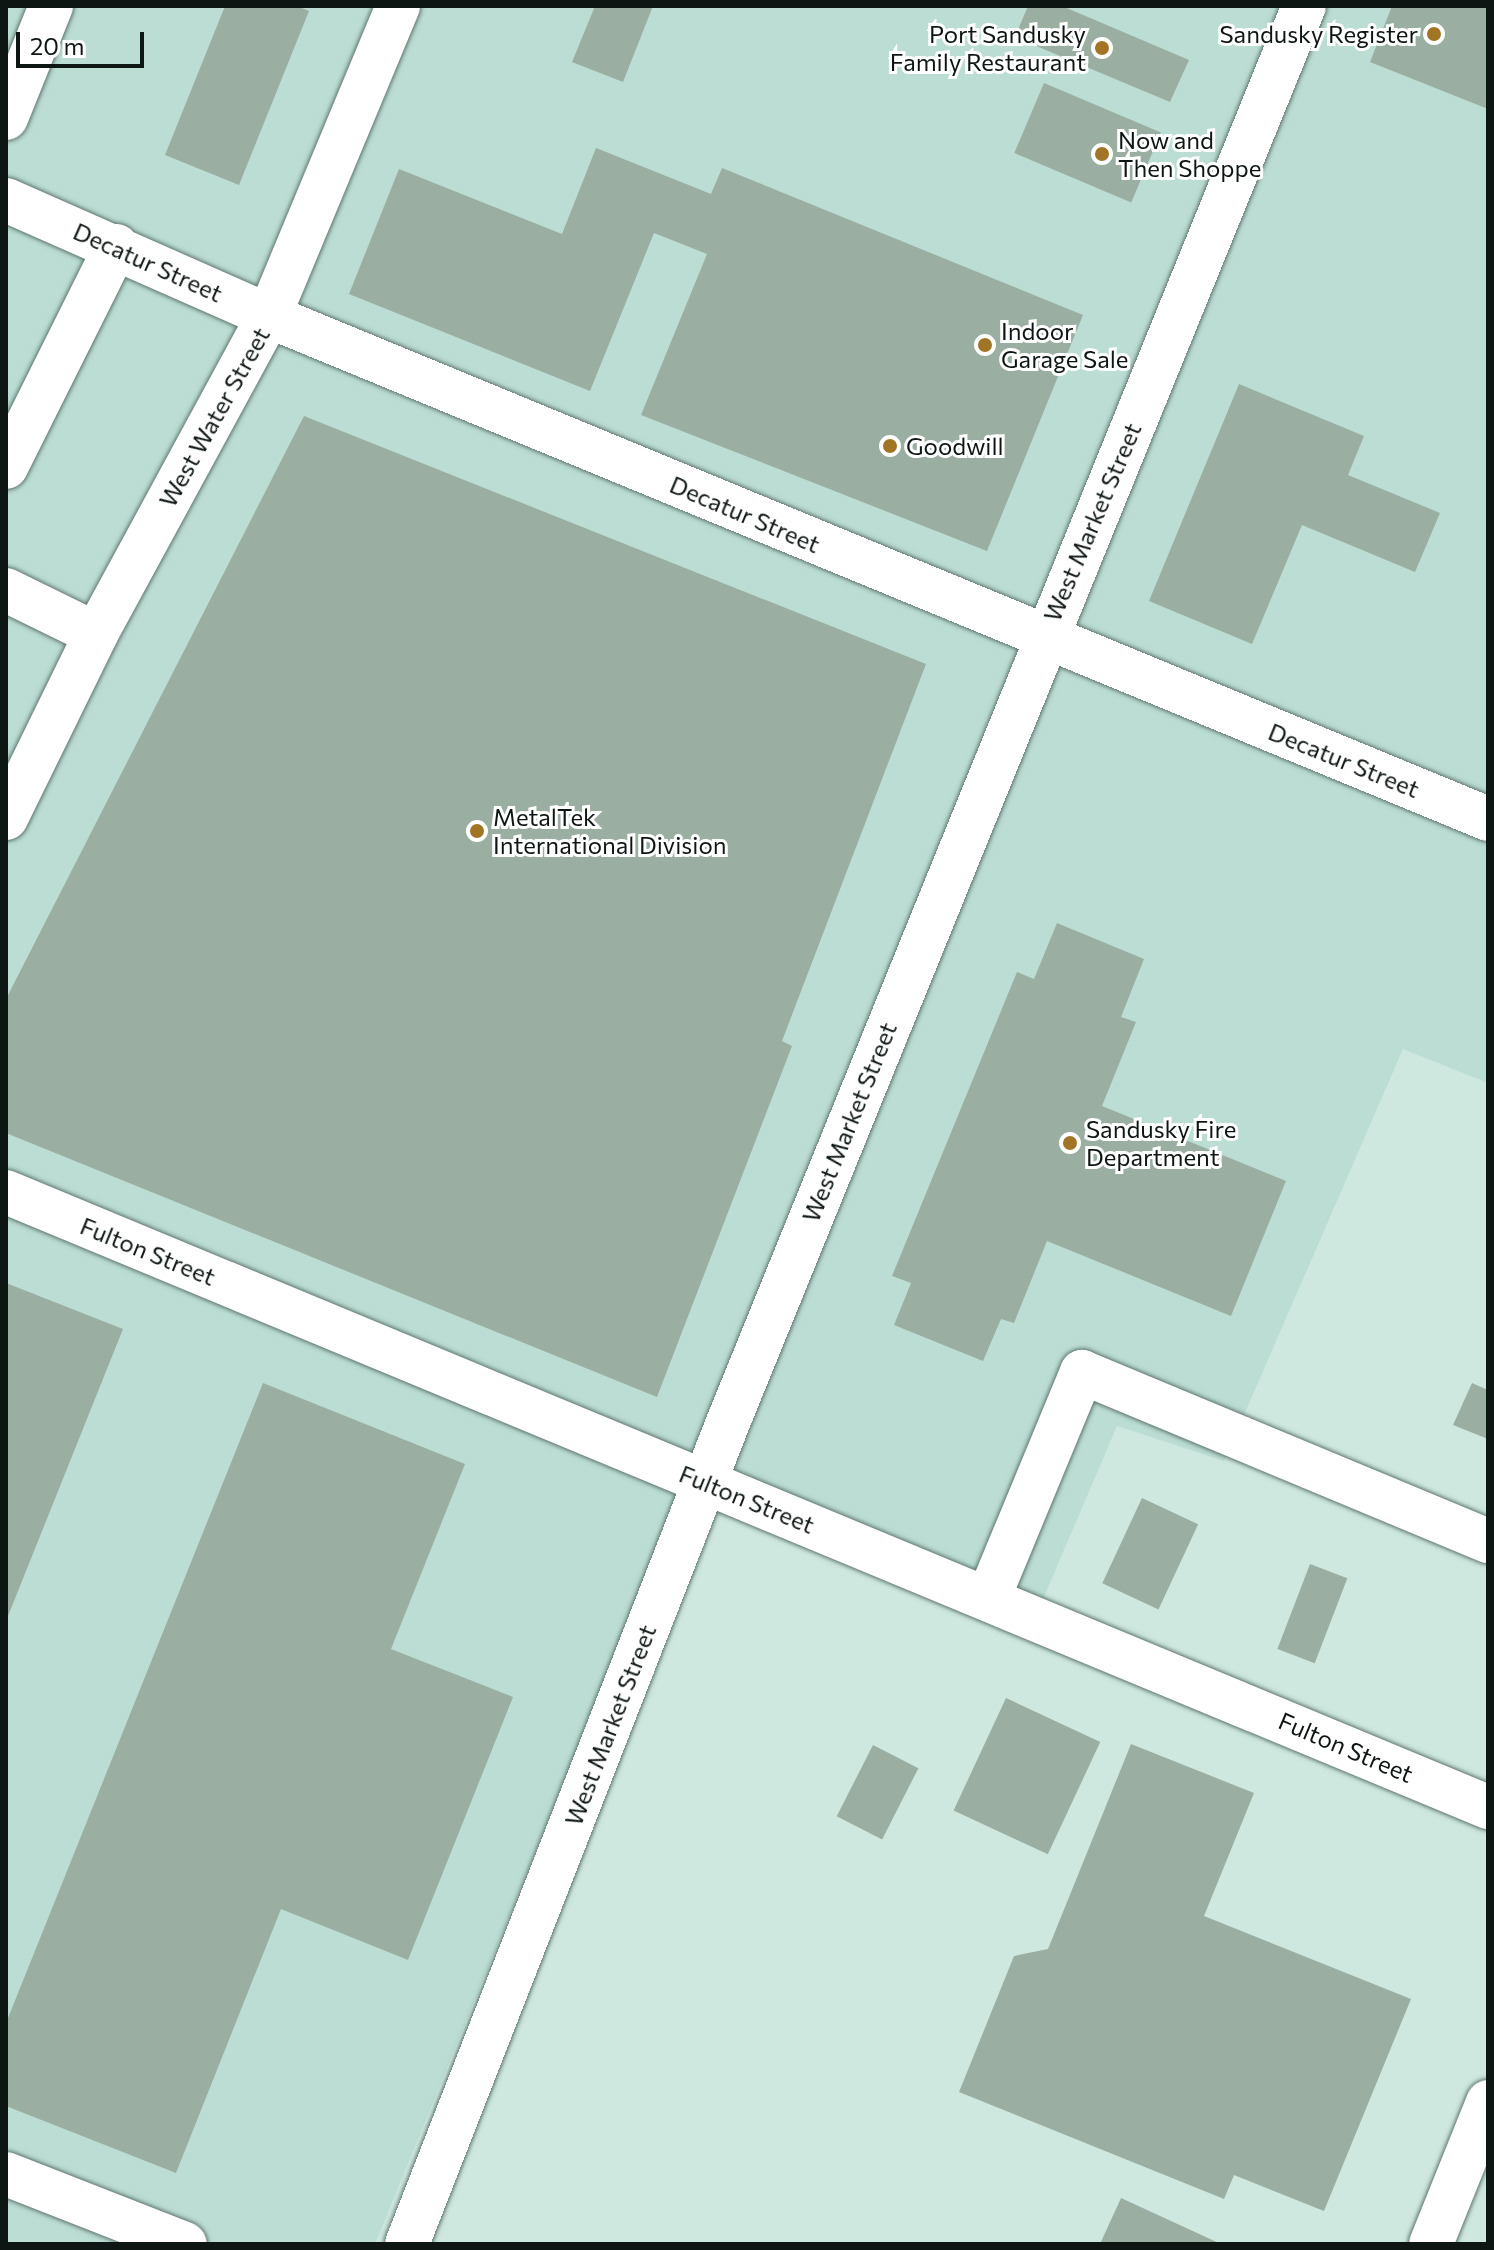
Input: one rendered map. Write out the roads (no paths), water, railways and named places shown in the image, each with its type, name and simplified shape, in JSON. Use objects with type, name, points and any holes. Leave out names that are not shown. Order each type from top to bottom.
[{"type":"street","points":[[6,118],[51,6]]},
{"type":"street","name":"West Water Street","points":[[6,818],[96,634],[269,316],[398,6]]},
{"type":"street","name":"West Market Street","points":[[407,2244],[705,1481],[1044,637],[1304,6]]},
{"type":"street","name":"Decatur Street","points":[[6,200],[269,316],[1488,819]]},
{"type":"street","points":[[6,467],[116,246]]},
{"type":"street","points":[[6,590],[96,634]]},
{"type":"street","name":"Fulton Street","points":[[6,1192],[1488,1807]]},
{"type":"street","points":[[988,1599],[1082,1372],[1488,1541]]},
{"type":"street","points":[[1431,2244],[1488,2102]]},
{"type":"street","points":[[6,2174],[185,2244]]},
{"type":"place","name":"Sandusky Register","points":[[1434,34]]},
{"type":"place","name":"Port Sandusky Family Restaurant","points":[[1102,48]]},
{"type":"place","name":"Now and Then Shoppe","points":[[1102,154]]},
{"type":"place","name":"Indoor Garage Sale","points":[[985,345]]},
{"type":"place","name":"Goodwill","points":[[890,446]]},
{"type":"place","name":"MetalTek International Division","points":[[477,831]]},
{"type":"place","name":"Sandusky Fire Department","points":[[1070,1143]]}]
